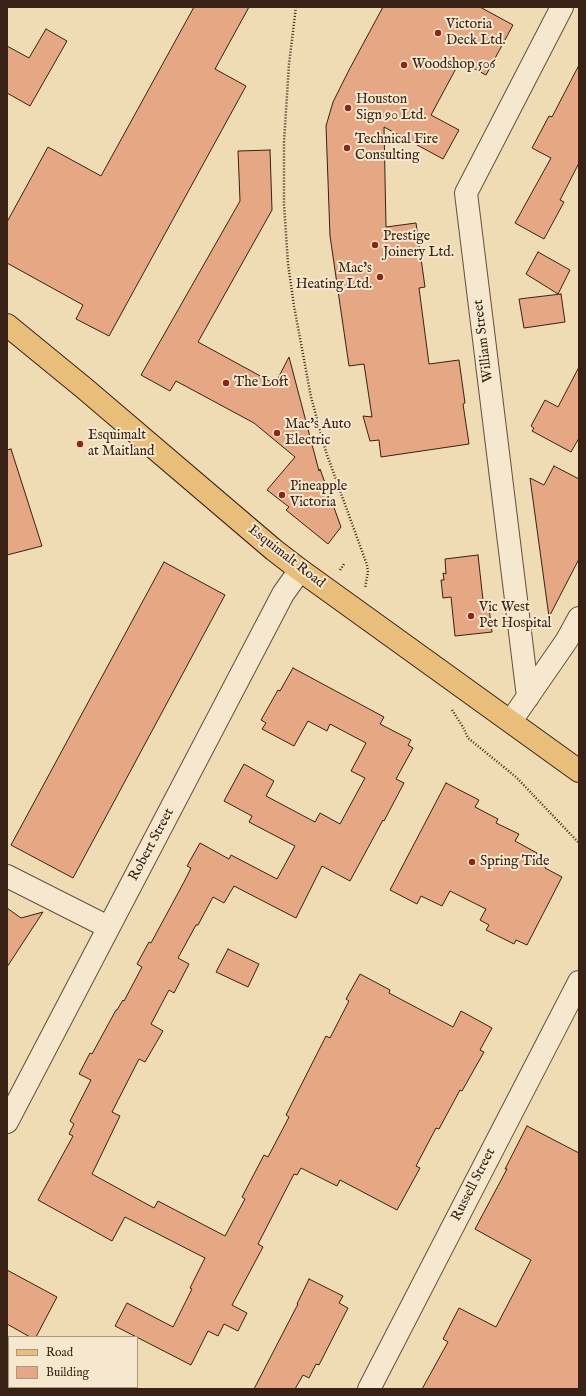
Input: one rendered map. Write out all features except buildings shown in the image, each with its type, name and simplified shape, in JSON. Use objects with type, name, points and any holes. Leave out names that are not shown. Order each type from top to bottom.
[{"type":"main road","name":"Esquimalt Road","points":[[12,335],[300,570],[579,771]]},
{"type":"street","name":"William Street","points":[[528,697],[466,193],[562,7]]},
{"type":"street","name":"Robert Street","points":[[7,1122],[283,594],[300,570]]},
{"type":"street","points":[[511,722],[567,640],[579,618]]},
{"type":"street","points":[[7,876],[108,927]]},
{"type":"street","name":"Russell Street","points":[[369,1389],[579,982]]},
{"type":"path","points":[[296,7],[289,64],[284,142],[284,204],[288,264],[298,329],[311,397],[326,452],[367,566],[367,582]]},
{"type":"path","points":[[340,570],[344,564]]},
{"type":"path","points":[[468,738],[516,777],[579,843]]},
{"type":"place","name":"Victoria Deck Ltd.","points":[[438,33]]},
{"type":"place","name":"Woodshop 506","points":[[404,65]]},
{"type":"place","name":"Houston Sign 90 Ltd.","points":[[348,108]]},
{"type":"place","name":"Technical Fire Consulting","points":[[347,148]]},
{"type":"place","name":"Prestige Joinery Ltd.","points":[[375,245]]},
{"type":"place","name":"Mac's Heating Ltd.","points":[[380,277]]},
{"type":"place","name":"The Loft","points":[[226,383]]},
{"type":"place","name":"Mac's Auto Electric","points":[[277,433]]},
{"type":"place","name":"Esquimalt at Maitland","points":[[80,444]]},
{"type":"place","name":"Pineapple Victoria","points":[[282,495]]},
{"type":"place","name":"Vic West Pet Hospital","points":[[471,616]]},
{"type":"place","name":"Spring Tide","points":[[472,862]]}]
